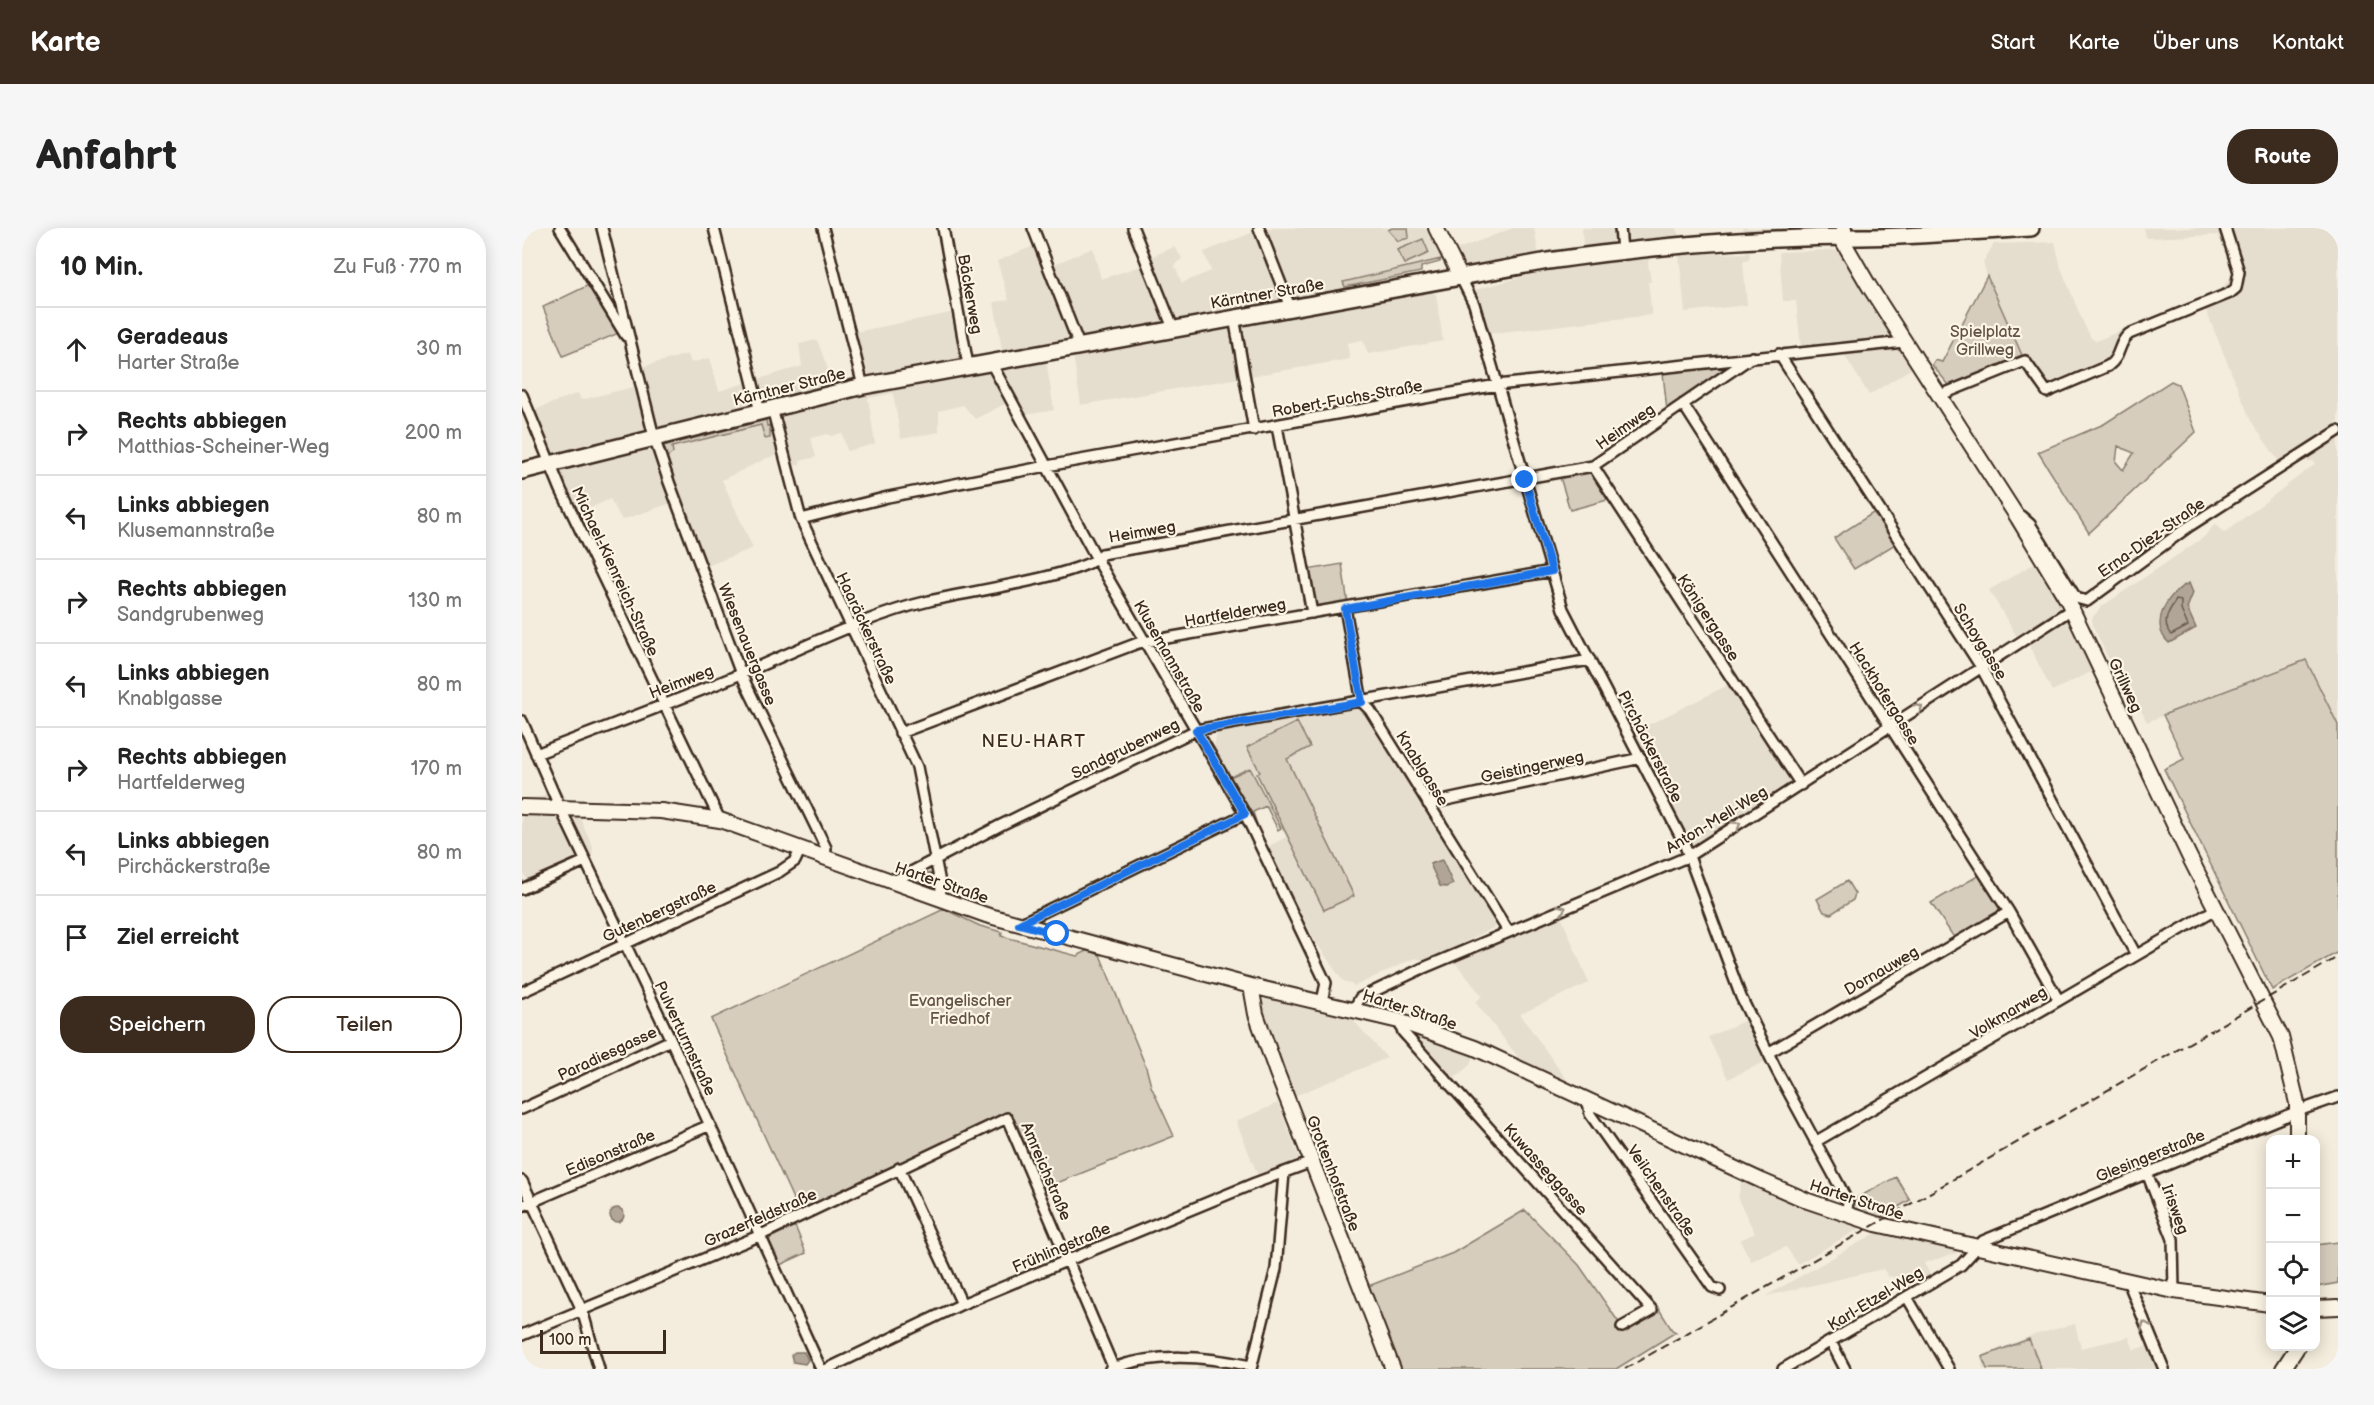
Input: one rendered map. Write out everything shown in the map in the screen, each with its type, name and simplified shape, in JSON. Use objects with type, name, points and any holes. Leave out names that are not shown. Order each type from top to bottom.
[{"type":"main road","points":[[1436,228],[1461,278]]},
{"type":"main road","name":"Kärntner Straße","points":[[522,471],[863,386],[1234,317],[1622,250],[1844,232],[2031,228]]},
{"type":"main road","name":"Grillweg","points":[[1844,232],[1844,243],[1938,396],[2011,507],[2072,609],[2216,909],[2264,1000],[2287,1054],[2298,1111],[2297,1135]]},
{"type":"main road","name":"Harter Straße","points":[[522,807],[661,810],[720,820],[940,899],[1019,924],[1251,986],[1399,1021],[1475,1048],[1771,1185],[1846,1214],[1916,1235],[2174,1292],[2266,1303]]},
{"type":"main road","name":"Grottenhofstraße","points":[[1251,986],[1256,1014],[1393,1369]]},
{"type":"main road","points":[[2320,1308],[2338,1307]]},
{"type":"main road","points":[[2283,1369],[2295,1351]]},
{"type":"street","points":[[560,228],[632,347]]},
{"type":"street","name":"Wiesenauergasse","points":[[602,228],[654,437],[741,674],[826,848],[825,857]]},
{"type":"street","name":"Haaräckerstraße","points":[[714,228],[766,410],[801,519],[849,627],[917,767],[941,888],[940,899]]},
{"type":"street","points":[[823,228],[863,386]]},
{"type":"street","name":"Bäckerweg","points":[[943,228],[968,365]]},
{"type":"street","points":[[1033,228],[1079,345]]},
{"type":"street","points":[[1132,228],[1173,328]]},
{"type":"street","points":[[1259,228],[1290,307]]},
{"type":"street","points":[[1620,228],[1622,250]]},
{"type":"street","points":[[1938,396],[2025,361],[2047,392],[2108,366],[2117,360],[2123,340],[2129,334],[2230,293],[2236,288],[2239,272],[2224,228]]},
{"type":"street","name":"Pirchäckerstraße","points":[[1461,278],[1474,304],[1563,609],[1684,843],[1727,963],[1768,1053],[1846,1199],[1848,1206],[1846,1214]]},
{"type":"street","points":[[1234,317],[1254,430]]},
{"type":"street","name":"Robert-Fuchs-Straße","points":[[801,519],[888,497],[1047,466],[1497,385],[1904,342]]},
{"type":"street","name":"Schoygasse","points":[[1779,354],[1981,667],[2136,955]]},
{"type":"street","name":"Heimweg","points":[[536,754],[741,674],[849,627],[926,601],[1064,573],[1098,561],[1102,554],[1593,466],[1752,357]]},
{"type":"street","name":"Klusemannstraße","points":[[990,361],[1098,561],[1245,814],[1322,973],[1326,983],[1322,1001]]},
{"type":"street","name":"Michael-Kienreich-Straße","points":[[522,395],[549,464],[720,820]]},
{"type":"street","name":"Hackhofergasse","points":[[1683,404],[2009,912],[2058,999]]},
{"type":"street","points":[[1277,426],[1312,613]]},
{"type":"street","name":"Erna-Diez-Straße","points":[[2011,507],[2030,524],[2076,598],[2087,601],[2094,598],[2116,577],[2188,527],[2338,431]]},
{"type":"street","name":"Königergasse","points":[[1593,466],[1801,785]]},
{"type":"street","name":"Hartfelderweg","points":[[900,733],[1138,644],[1552,571]]},
{"type":"street","name":"Knablgasse","points":[[1345,609],[1362,702],[1508,931]]},
{"type":"street","name":"Anton-Mell-Weg","points":[[1354,1009],[1360,998],[1508,931],[1688,857],[2072,609]]},
{"type":"street","name":"Sandgrubenweg","points":[[935,859],[1196,730],[1590,660]]},
{"type":"street","name":"Pulverturmstraße","points":[[522,721],[559,807],[671,1040],[821,1369]]},
{"type":"street","name":"Geistingerweg","points":[[1428,804],[1641,758]]},
{"type":"street","points":[[1019,924],[1245,814]]},
{"type":"street","name":"Gutenbergstraße","points":[[522,992],[779,872],[795,861],[801,848]]},
{"type":"street","points":[[892,882],[935,859]]},
{"type":"street","points":[[522,889],[585,861]]},
{"type":"street","name":"Volkmarweg","points":[[1815,1142],[2216,909]]},
{"type":"street","name":"Dornauweg","points":[[1768,1053],[2009,912]]},
{"type":"street","name":"Kuwasseggasse","points":[[1399,1021],[1403,1032],[1652,1310],[1622,1327]]},
{"type":"street","name":"Paradiesgasse","points":[[522,1109],[671,1040]]},
{"type":"street","name":"Glesingerstraße","points":[[1977,1248],[1983,1241],[2298,1111],[2338,1097]]},
{"type":"street","name":"Veilchenstraße","points":[[1588,1101],[1590,1114],[1712,1287],[1720,1290]]},
{"type":"street","name":"Grazerfeldstraße","points":[[522,1335],[761,1234],[1007,1118]]},
{"type":"street","name":"Amreichstraße","points":[[1007,1118],[1112,1369]]},
{"type":"street","name":"Edisonstraße","points":[[527,1204],[710,1125]]},
{"type":"street","name":"Frühlingstraße","points":[[827,1369],[962,1305],[1312,1162]]},
{"type":"street","points":[[899,1168],[962,1305]]},
{"type":"street","points":[[1112,1369],[1174,1358],[1209,1357],[1251,1368],[1276,1269],[1284,1173]]},
{"type":"street","name":"Irisweg","points":[[2147,1173],[2173,1239],[2174,1292]]},
{"type":"street","points":[[522,1181],[527,1204],[582,1310],[599,1369]]},
{"type":"street","name":"Karl-Etzel-Weg","points":[[1783,1369],[1961,1265],[1977,1248]]},
{"type":"street","points":[[2128,1281],[2164,1369]]},
{"type":"street","points":[[1907,1297],[1949,1369]]},
{"type":"street","points":[[1831,1342],[1845,1369]]},
{"type":"shaded area","points":[[1256,228],[1426,228],[1441,259],[1343,281],[1345,287],[1296,299],[1002,350],[994,302],[1009,300],[997,261],[1036,245],[1052,265],[1093,248],[1101,279],[1144,265],[1142,261],[1174,247],[1182,258],[1175,266],[1182,283],[1211,271],[1204,252],[1256,231]]},
{"type":"shaded area","points":[[1513,228],[1534,228],[1539,256],[1470,268],[1462,264],[1458,249]]},
{"type":"shaded area","points":[[1582,228],[1677,228],[1679,237],[1630,242],[1627,239],[1615,239],[1611,244],[1583,249]]},
{"type":"shaded area","points":[[1742,228],[1803,228],[1745,233]]},
{"type":"shaded area","points":[[2144,228],[2338,228],[2338,725],[2306,660],[2147,722],[2129,686],[2120,683],[2093,626],[2092,618],[2101,607],[2204,537],[2215,524],[2224,533],[2315,464],[2313,461],[2280,463],[2251,421],[2203,303],[2129,334],[2119,353],[2038,388],[2027,370],[1987,276],[1983,262],[1994,244],[2055,242],[2061,268],[2082,320],[2091,338],[2096,341],[2223,288],[2233,270],[2218,235],[2146,238]]},
{"type":"shaded area","points":[[1838,251],[1892,334],[1889,339],[1801,347],[1796,301],[1783,301],[1779,252]]},
{"type":"shaded area","points":[[1750,253],[1749,260],[1743,261],[1747,305],[1685,312],[1679,254]]},
{"type":"shaded area","points":[[1652,256],[1648,262],[1651,282],[1648,282],[1652,315],[1476,335],[1463,293],[1551,269]]},
{"type":"shaded area","points":[[1431,291],[1436,294],[1443,341],[1368,354],[1363,340],[1347,343],[1350,359],[1081,405],[1073,355]]},
{"type":"shaded area","points":[[962,307],[971,354],[1002,372],[1005,368],[1046,360],[1054,410],[1025,415],[1017,401],[1009,402],[975,419],[963,405],[939,411],[939,432],[901,439],[893,393],[868,398],[875,444],[847,451],[842,433],[831,436],[827,434],[811,438],[816,457],[800,461],[800,464],[793,466],[789,452],[767,458],[722,480],[753,548],[707,566],[680,500],[622,520],[610,499],[573,516],[532,411],[578,393],[581,400],[637,386],[641,367],[688,354],[691,363],[710,358],[719,391],[802,366],[799,344],[817,340],[833,383],[861,376],[850,333],[956,312]]},
{"type":"shaded area","points":[[1896,346],[1912,368],[1869,395],[1842,351]]},
{"type":"shaded area","points":[[2037,562],[2061,604],[2058,612],[2017,637],[1989,590]]},
{"type":"shaded area","points":[[2063,620],[2071,622],[2093,671],[2052,691],[2028,643]]},
{"type":"shaded area","points":[[1730,684],[1791,780],[1791,785],[1693,846],[1634,732]]},
{"type":"shaded area","points":[[1357,707],[1366,712],[1497,921],[1495,927],[1426,961],[1415,958],[1355,986],[1342,980],[1315,941],[1267,847],[1286,837],[1250,768],[1230,777],[1214,748],[1217,732]]},
{"type":"shaded area","points":[[544,786],[556,786],[569,801],[573,802],[593,847],[591,863],[531,889],[522,870],[522,798],[542,797],[546,793]]},
{"type":"shaded area","points":[[1560,914],[1589,983],[1520,1014],[1571,1086],[1522,1062],[1475,1002],[1482,996],[1454,961]]},
{"type":"shaded area","points":[[1270,996],[1346,1012],[1387,1058],[1292,1097],[1262,1012],[1263,1001]]},
{"type":"shaded area","points":[[1746,1020],[1766,1061],[1728,1079],[1708,1037]]},
{"type":"shaded area","points":[[1423,1035],[1473,1055],[1470,1065],[1451,1081],[1420,1046]]},
{"type":"shaded area","points":[[1278,1103],[1299,1158],[1258,1176],[1236,1121]]},
{"type":"shaded area","points":[[1742,1177],[1864,1226],[1798,1264],[1786,1247],[1751,1261],[1740,1240],[1755,1233],[1738,1199]]},
{"type":"shaded area","points":[[1879,1231],[1969,1242],[1956,1253],[1924,1263],[1932,1278],[1903,1295],[1892,1276],[1889,1277],[1883,1269],[1766,1296]]},
{"type":"shaded area","points":[[2075,1324],[2081,1348],[2129,1337],[2134,1350],[2148,1345],[2157,1369],[1983,1369],[1981,1356],[2033,1335]]},
{"type":"shaded area","points":[[1198,1362],[1226,1363],[1245,1369],[1197,1369]]},
{"type":"green space","points":[[1408,228],[1409,238],[1398,241],[1388,230]]},
{"type":"green space","points":[[1423,239],[1429,253],[1404,264],[1397,250]]},
{"type":"green space","points":[[1441,259],[1440,262],[1421,267],[1421,272],[1345,287],[1343,282]]},
{"type":"green space","name":"Spielplatz Grillweg","points":[[1987,276],[2022,355],[1949,385],[1932,365],[1935,360],[1942,362]]},
{"type":"green space","points":[[591,284],[619,333],[563,356],[543,307]]},
{"type":"green space","points":[[1723,367],[1725,371],[1667,411],[1663,373]]},
{"type":"green space","points":[[2171,381],[2178,384],[2196,432],[2089,533],[2038,452],[2104,424]],"holes":[[[2118,446],[2134,453],[2123,470],[2116,462]]]},
{"type":"green space","points":[[766,420],[767,426],[770,425],[770,438],[765,439],[761,425],[672,447],[673,453],[667,457],[670,470],[663,446]]},
{"type":"green space","points":[[1594,473],[1611,499],[1570,510],[1560,477]]},
{"type":"green space","points":[[1876,511],[1897,543],[1854,569],[1834,538]]},
{"type":"green space","points":[[1342,564],[1348,604],[1316,608],[1307,570]]},
{"type":"green space","points":[[2306,660],[2338,725],[2338,952],[2272,990],[2164,769],[2184,759],[2163,715]]},
{"type":"green space","points":[[1297,722],[1310,747],[1287,759],[1354,896],[1324,910],[1257,774],[1260,772],[1247,747]]},
{"type":"green space","points":[[1250,768],[1281,828],[1278,830],[1266,806],[1253,812],[1259,831],[1230,777]]},
{"type":"green space","points":[[915,872],[936,874],[938,887],[933,890],[905,880]]},
{"type":"green space","points":[[1981,874],[2000,903],[2001,911],[1955,939],[1931,903]]},
{"type":"green space","points":[[1847,881],[1855,894],[1853,900],[1831,914],[1824,912],[1817,899]]},
{"type":"green space","name":"Evangelischer Friedhof","points":[[944,909],[980,926],[1002,932],[1001,936],[1077,956],[1089,950],[1100,955],[1146,1067],[1151,1086],[1174,1136],[1042,1189],[1010,1115],[1007,1114],[799,1212],[711,1019]]},
{"type":"green space","points":[[1896,1177],[1910,1200],[1880,1218],[1862,1212],[1853,1200]]},
{"type":"green space","points":[[1525,1210],[1579,1265],[1622,1327],[1659,1309],[1672,1330],[1676,1332],[1616,1369],[1398,1369],[1366,1287],[1453,1253]]},
{"type":"green space","points":[[795,1226],[806,1253],[780,1265],[769,1242],[770,1238]]},
{"type":"green space","points":[[2338,1242],[2338,1283],[2320,1286],[2320,1244]]},
{"type":"green space","points":[[2029,1339],[2041,1369],[1987,1369],[1982,1357]]},
{"type":"water","points":[[2189,583],[2193,593],[2187,608],[2196,628],[2169,643],[2160,627],[2163,609],[2181,587]]},
{"type":"water","points":[[1442,860],[1453,884],[1446,887],[1440,886],[1430,864]]},
{"type":"water","points":[[617,1208],[622,1210],[624,1215],[622,1220],[617,1222],[612,1220],[610,1215],[612,1210]]},
{"type":"water","points":[[795,1352],[804,1352],[808,1360],[805,1364],[793,1362],[791,1355]]},
{"type":"railway","points":[[1625,1369],[2338,957]]},
{"type":"district","name":"NEU-HART","points":[[1034,741]]},
{"type":"route","points":[[1057,934],[1019,924],[1245,814],[1196,730],[1362,702],[1345,609],[1552,571],[1525,480]]}]
